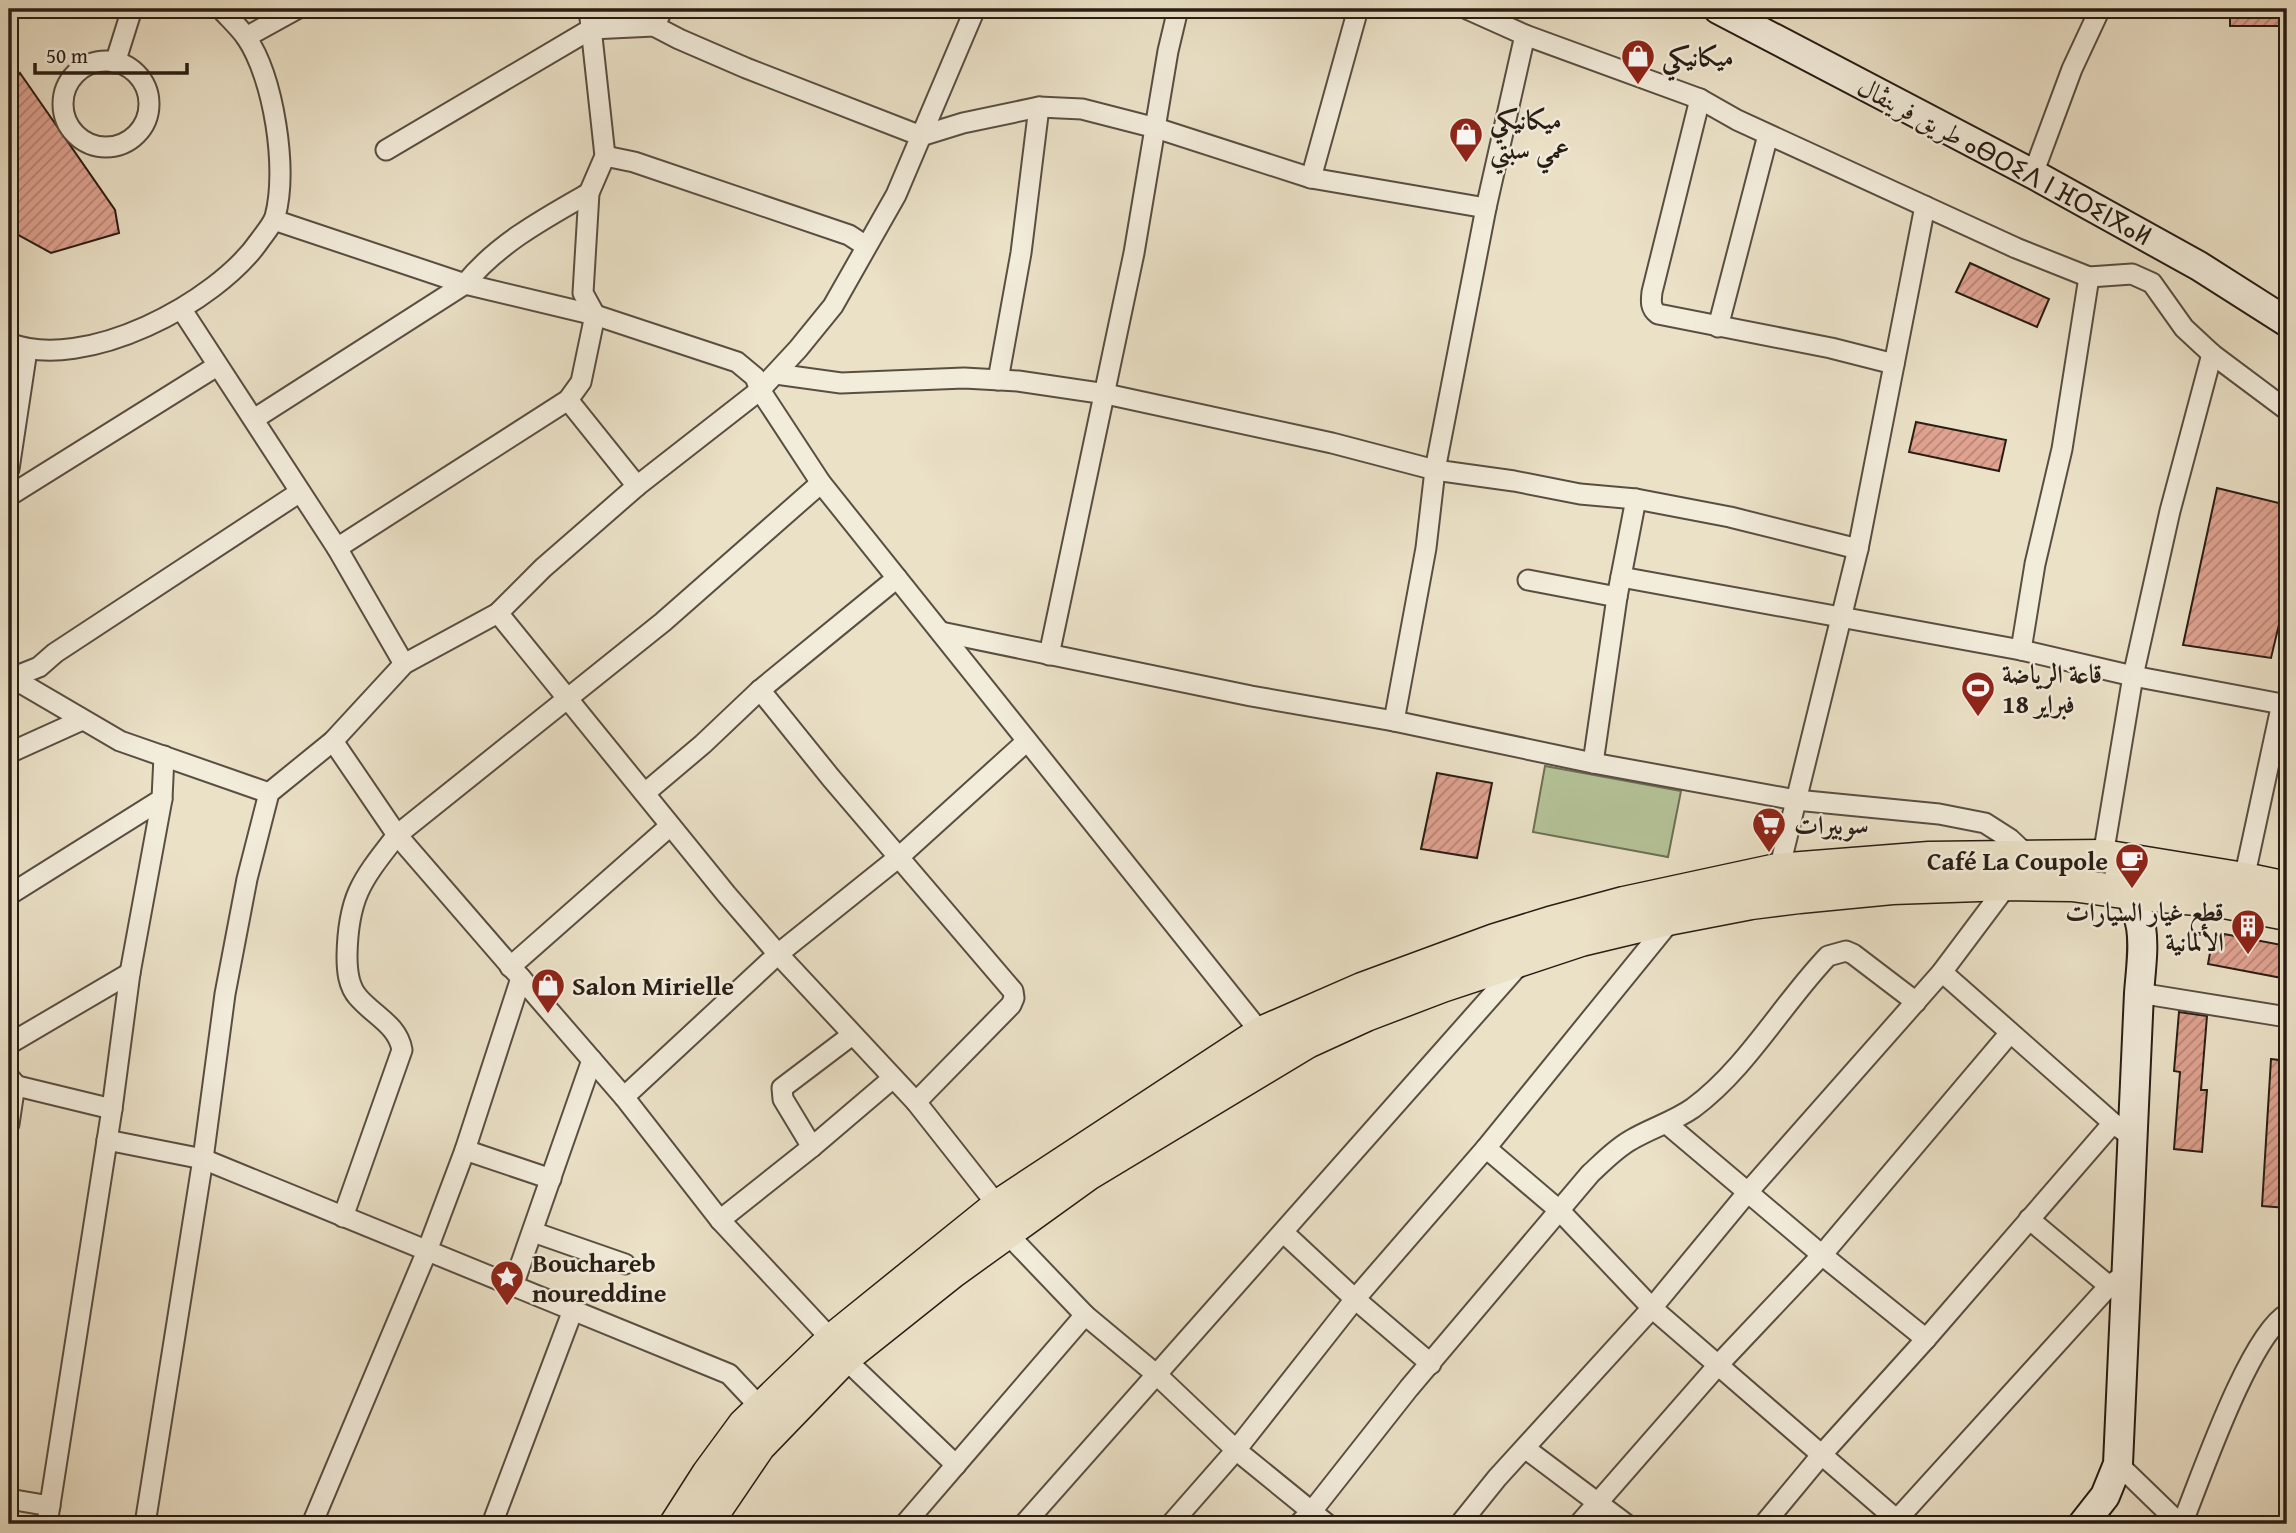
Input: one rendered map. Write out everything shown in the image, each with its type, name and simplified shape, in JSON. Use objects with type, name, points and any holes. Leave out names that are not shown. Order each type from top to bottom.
[{"type":"main road","name":"طريق فرينڨال ⴰⴱⵔⵉⴷ ⵏ ⴼⵔⵉⵏⴳⴰⵍ","points":[[1718,9],[2033,174],[2199,266],[2287,322]]},
{"type":"main road","points":[[2082,1524],[2105,1496],[2118,1464],[2118,1279],[2123,1130],[2143,940],[2140,916],[2130,893],[2103,856]]},
{"type":"main road","points":[[676,1524],[715,1464],[744,1425],[761,1408],[838,1349],[998,1217],[1119,1125],[1209,1069],[1261,1032],[1362,989],[1495,940],[1624,903],[1776,885],[1929,858],[2103,856],[2287,888]]},
{"type":"main road","points":[[998,1217],[1088,1174],[1307,1042],[1379,1010],[1526,957],[1581,940],[1673,918],[1776,885],[2072,885],[2219,901],[2287,914]]},
{"type":"main road","points":[[706,1524],[759,1446],[838,1349]]},
{"type":"street","points":[[115,62],[132,9]]},
{"type":"street","points":[[9,469],[18,347],[81,347],[136,332],[182,310],[216,287],[247,260],[274,220],[280,178],[276,132],[266,79],[246,37],[221,9]]},
{"type":"street","points":[[246,37],[297,9]]},
{"type":"street","points":[[145,1524],[203,1160],[228,981],[247,879],[269,793],[333,741],[404,664],[498,613],[542,568],[636,486],[760,390],[776,374],[833,306],[896,195],[975,9]]},
{"type":"street","points":[[1049,655],[1106,394],[1178,9]]},
{"type":"street","points":[[1311,178],[1358,9]]},
{"type":"street","points":[[1467,9],[1525,36],[1700,99],[1768,135],[2016,248],[2089,277],[2132,274],[2152,283],[2184,328],[2212,354],[2287,410]]},
{"type":"street","points":[[2033,174],[2072,69],[2100,9]]},
{"type":"street","points":[[386,150],[590,19],[658,17],[679,39],[921,136],[963,123],[1039,107],[1082,109],[1156,128],[1311,178],[1486,208]]},
{"type":"street","points":[[337,548],[568,400],[581,382],[595,315],[583,293],[589,192],[605,156],[590,19]]},
{"type":"street","points":[[1394,721],[1426,548],[1436,470],[1486,208],[1525,36]]},
{"type":"street","points":[[115,62],[125,66],[141,80],[148,100],[148,111],[140,130],[133,138],[123,144],[103,147],[82,140],[74,134],[64,115],[64,93],[75,75],[83,68],[93,63],[115,62]]},
{"type":"street","points":[[1700,99],[1651,301],[1653,310],[1658,314],[1831,348],[1894,364]]},
{"type":"street","points":[[998,380],[1021,253],[1039,107]]},
{"type":"street","points":[[1718,327],[1768,135]]},
{"type":"street","points":[[605,156],[634,162],[849,234],[866,246]]},
{"type":"street","points":[[254,419],[465,284],[481,264],[545,218],[589,192]]},
{"type":"street","points":[[1776,885],[1858,549],[1925,206]]},
{"type":"street","points":[[274,220],[465,284],[595,315],[737,362],[755,377],[760,390],[821,483],[1261,1032]]},
{"type":"street","points":[[2021,650],[2035,564],[2062,449],[2089,277]]},
{"type":"street","points":[[182,310],[337,548],[404,664]]},
{"type":"street","points":[[2103,856],[2133,676],[2170,511],[2212,354]]},
{"type":"street","points":[[9,496],[217,366]]},
{"type":"street","points":[[776,374],[841,383],[964,378],[998,380],[1106,394],[1332,443],[1436,470],[1580,494],[1636,499],[1730,517],[1858,549]]},
{"type":"street","points":[[568,400],[636,486]]},
{"type":"street","points":[[343,1217],[402,1050],[397,1034],[357,996],[347,970],[348,924],[355,895],[367,873],[397,835],[663,622],[821,483]]},
{"type":"street","points":[[11,679],[39,667],[55,653],[300,492]]},
{"type":"street","points":[[1593,763],[1616,597],[1636,499]]},
{"type":"street","points":[[1620,577],[2021,650],[2133,676],[2285,704],[2244,879]]},
{"type":"street","points":[[645,793],[704,744],[760,690],[897,578]]},
{"type":"street","points":[[1528,580],[1616,597]]},
{"type":"street","points":[[498,613],[670,826],[778,954],[916,1102],[998,1217],[1085,1315],[1157,1374],[1305,1518],[1327,1524]]},
{"type":"street","points":[[941,632],[1593,763],[1796,800],[1939,814],[1985,823],[2010,839],[2027,855]]},
{"type":"street","points":[[11,679],[120,741],[269,793]]},
{"type":"street","points":[[760,690],[831,778],[1007,983],[1014,998],[1011,1005],[916,1102]]},
{"type":"street","points":[[9,753],[82,720]]},
{"type":"street","points":[[333,741],[397,835],[624,1097],[720,1220],[838,1349],[956,1465]]},
{"type":"street","points":[[624,1097],[778,954],[899,857],[1027,741]]},
{"type":"street","points":[[9,1499],[48,1515],[112,1109],[130,973],[162,799],[164,756]]},
{"type":"street","points":[[9,894],[162,799]]},
{"type":"street","points":[[312,1524],[427,1251],[465,1150],[516,972],[560,921],[670,826]]},
{"type":"street","points":[[1460,1524],[1497,1478],[1652,1308],[1747,1193],[1942,972],[2008,884]]},
{"type":"street","points":[[1171,1524],[1236,1450],[1355,1299],[1486,1147],[1673,918]]},
{"type":"street","points":[[1305,1518],[1409,1388],[1590,1174],[1610,1155],[1632,1140],[1693,1108],[1724,1080],[1828,956],[1846,951],[1853,954],[1916,1002]]},
{"type":"street","points":[[1024,1524],[1526,957]]},
{"type":"street","points":[[1764,1524],[1822,1453],[1926,1339],[2029,1219],[2123,1130],[1942,972]]},
{"type":"street","points":[[9,1044],[130,973]]},
{"type":"street","points":[[2138,993],[2287,1017]]},
{"type":"street","points":[[1579,1524],[1719,1364],[1822,1255],[2010,1033]]},
{"type":"street","points":[[811,1147],[783,1099],[782,1088],[852,1035]]},
{"type":"street","points":[[513,1286],[592,1060]]},
{"type":"street","points":[[720,1220],[894,1078]]},
{"type":"street","points":[[9,1124],[11,1081],[112,1109]]},
{"type":"street","points":[[1667,1124],[1926,1339]]},
{"type":"street","points":[[107,1140],[203,1160],[573,1310],[729,1374],[761,1408]]},
{"type":"street","points":[[1486,1147],[1560,1211],[1652,1308],[1822,1453],[1898,1523],[2118,1279],[2029,1219]]},
{"type":"street","points":[[465,1150],[551,1179]]},
{"type":"street","points":[[533,1231],[625,1264]]},
{"type":"street","points":[[1284,1233],[1431,1364]]},
{"type":"street","points":[[492,1524],[573,1310]]},
{"type":"street","points":[[2118,1464],[2181,1524],[2239,1386],[2262,1343],[2287,1314]]},
{"type":"street","points":[[905,1524],[1085,1315]]},
{"type":"street","points":[[1526,1449],[1626,1524]]},
{"type":"green space","points":[[1545,766],[1681,791],[1668,857],[1533,832]]},
{"type":"building","points":[[2230,9],[2287,9],[2287,26],[2230,26]]},
{"type":"building","points":[[20,73],[115,210],[119,233],[51,253],[9,230],[9,87]]},
{"type":"building","points":[[1970,263],[2049,299],[2037,327],[1956,292]]},
{"type":"building","points":[[1916,422],[2006,440],[1999,471],[1909,452]]},
{"type":"building","points":[[2217,488],[2287,505],[2287,591],[2271,658],[2183,645]]},
{"type":"building","points":[[1437,773],[1492,783],[1477,858],[1421,849]]},
{"type":"building","name":"قطع غيار السيارات الألمانية","points":[[2224,934],[2287,946],[2287,979],[2208,964],[2213,937],[2223,939]]},
{"type":"building","points":[[2179,1012],[2207,1016],[2201,1090],[2207,1090],[2202,1152],[2174,1149],[2180,1072],[2174,1071]]},
{"type":"building","points":[[2271,1059],[2287,1061],[2287,1208],[2262,1206]]},
{"type":"place","name":"ميكانيكي","points":[[1638,86]]},
{"type":"place","name":"ميكانيكي عمي سبتي","points":[[1466,164]]},
{"type":"place","name":"قاعة الرياضة 18 فبراير","points":[[1978,718]]},
{"type":"place","name":"سوبيرات","points":[[1769,854]]},
{"type":"place","name":"Café La Coupole","points":[[2132,890]]},
{"type":"place","name":"قطع غيار السيارات الألمانية","points":[[2248,956]]},
{"type":"place","name":"Salon Mirielle","points":[[548,1015]]},
{"type":"place","name":"Bouchareb noureddine","points":[[507,1307]]}]
